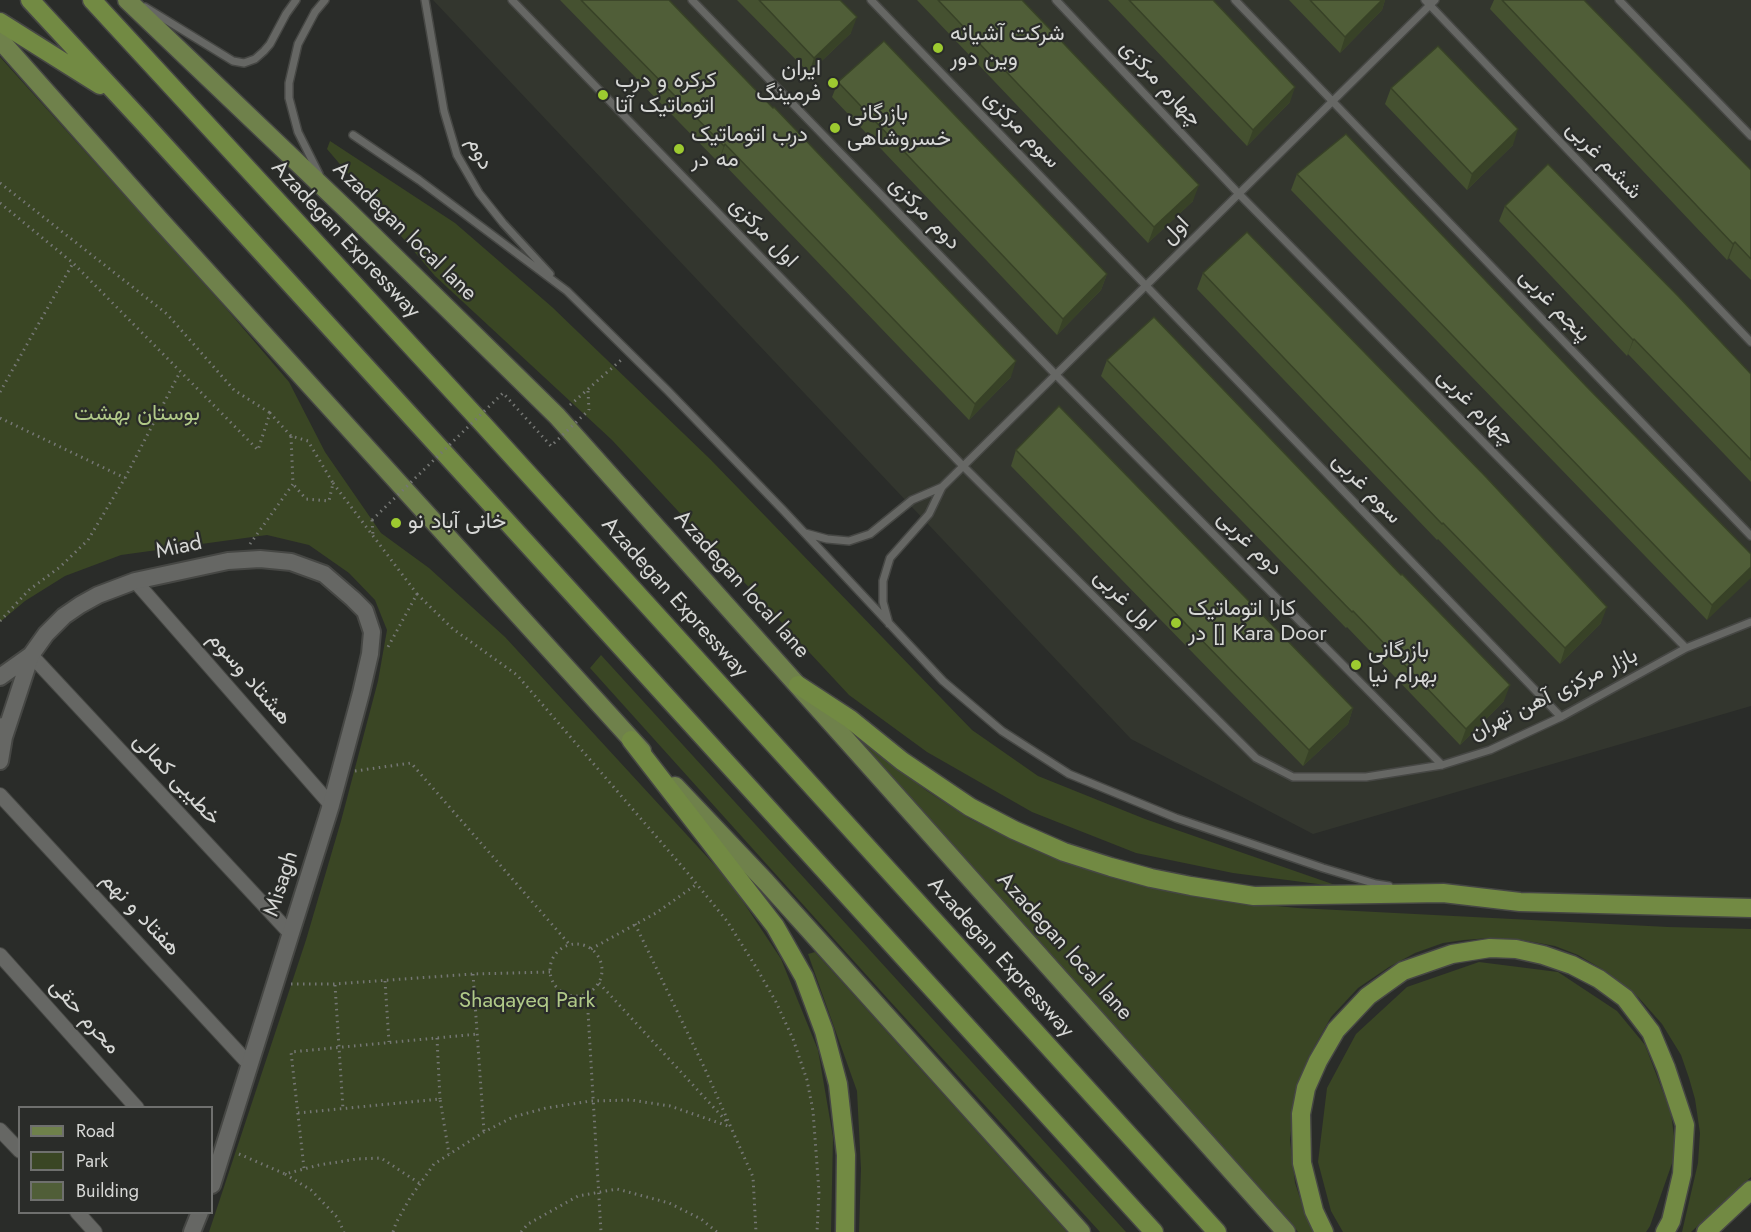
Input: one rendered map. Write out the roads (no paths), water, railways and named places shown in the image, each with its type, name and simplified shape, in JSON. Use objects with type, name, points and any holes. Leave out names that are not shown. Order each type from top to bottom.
[{"type":"highway","points":[[30,0],[1154,1232]]},
{"type":"highway","name":"Azadegan Expressway","points":[[92,0],[475,415],[1217,1232]]},
{"type":"highway","points":[[0,21],[123,100]]},
{"type":"highway","points":[[798,685],[850,719],[902,761],[970,807],[1014,830],[1111,867],[1191,886],[1254,896],[1443,893],[1520,902],[1751,908]]},
{"type":"highway","points":[[631,740],[775,926],[804,976],[824,1031],[838,1084],[846,1155],[845,1232]]},
{"type":"highway","points":[[1324,1232],[1314,1211],[1302,1163],[1301,1114],[1306,1088],[1336,1030],[1368,996],[1404,971],[1452,954],[1490,948],[1543,955],[1572,964],[1599,979],[1625,998],[1651,1032],[1685,1125],[1682,1174],[1671,1221],[1665,1232]]},
{"type":"highway","points":[[1706,1232],[1751,1190]]},
{"type":"main road","name":"Azadegan local lane","points":[[127,0],[346,209],[557,416],[1286,1232]]},
{"type":"main road","points":[[0,40],[631,740],[766,882],[1081,1232]]},
{"type":"street","name":"Miad","points":[[31,655],[46,634],[72,610],[98,596],[135,581],[228,561],[260,559],[291,562],[324,574],[353,598]]},
{"type":"street","name":"هشتاد وسوم","points":[[135,581],[331,805]]},
{"type":"street","name":"Misagh","points":[[213,1182],[331,805],[370,654],[372,633],[365,611],[353,598]]},
{"type":"street","points":[[0,677],[31,655]]},
{"type":"street","points":[[0,761],[4,736],[31,655]]},
{"type":"street","name":"خطیبی کمالی","points":[[31,655],[290,933]]},
{"type":"street","points":[[0,717],[4,736]]},
{"type":"street","name":"هفتاد و نهم","points":[[0,795],[249,1064]]},
{"type":"street","name":"محرم حقی","points":[[0,955],[136,1106]]},
{"type":"street","points":[[0,1130],[18,1149]]},
{"type":"street","points":[[79,1214],[96,1232]]},
{"type":"street","points":[[192,1232],[199,1214]]},
{"type":"lane","points":[[134,0],[220,54],[233,61],[244,63],[255,59],[270,44],[296,0]]},
{"type":"lane","points":[[325,0],[315,12],[298,44],[289,83],[289,98],[298,132],[317,172],[346,209]]},
{"type":"lane","name":"دوم","points":[[425,0],[444,111],[457,155],[479,193],[503,224],[567,291]]},
{"type":"lane","name":"اول مرکزی","points":[[512,0],[963,466]]},
{"type":"lane","name":"دوم مرکزی","points":[[692,0],[1056,375]]},
{"type":"lane","name":"سوم مرکزی","points":[[871,0],[1146,286]]},
{"type":"lane","name":"چهارم مرکزی","points":[[1056,0],[1239,194]]},
{"type":"lane","name":"پنجم غربی","points":[[1234,0],[1751,536]]},
{"type":"lane","points":[[1619,0],[1751,136]]},
{"type":"lane","name":"اول","points":[[889,625],[883,602],[883,580],[890,558],[930,514],[942,487],[1430,2]]},
{"type":"lane","name":"ششم غربی","points":[[1430,2],[1751,342]]},
{"type":"lane","points":[[353,135],[429,186],[567,291],[804,533],[943,681],[1002,731],[1069,774],[1176,818],[1376,884],[1443,893]]},
{"type":"lane","name":"چهارم غربی","points":[[1239,194],[1686,648]]},
{"type":"lane","name":"سوم غربی","points":[[1146,286],[1561,717]]},
{"type":"lane","name":"دوم غربی","points":[[1056,375],[1442,765]]},
{"type":"lane","name":"اول غربی","points":[[963,466],[1256,758],[1293,777]]},
{"type":"lane","name":"اول","points":[[804,533],[827,539],[849,541],[870,534],[912,500],[942,487]]},
{"type":"lane","name":"بازار مرکزی آهن تهران","points":[[1293,777],[1366,777],[1442,765],[1490,750],[1561,717],[1686,648],[1751,622]]},
{"type":"place","name":"شرکت آشیانه وین دور","points":[[938,48]]},
{"type":"place","name":"ایران فرمینگ","points":[[833,83]]},
{"type":"place","name":"کرکره و درب اتوماتیک آتا","points":[[603,95]]},
{"type":"place","name":"بازرگانی خسروشاهی","points":[[835,128]]},
{"type":"place","name":"درب اتوماتیک مه در","points":[[679,149]]},
{"type":"place","name":"خانی آباد نو","points":[[396,523]]},
{"type":"place","name":"کارا اتوماتیک در [] Kara Door","points":[[1176,623]]},
{"type":"place","name":"بازرگانی بهرام نیا","points":[[1356,665]]},
{"type":"park label","name":"بوستان بهشت","points":[[137,415]]},
{"type":"park label","name":"Shaqayeq Park","points":[[527,1002]]}]
